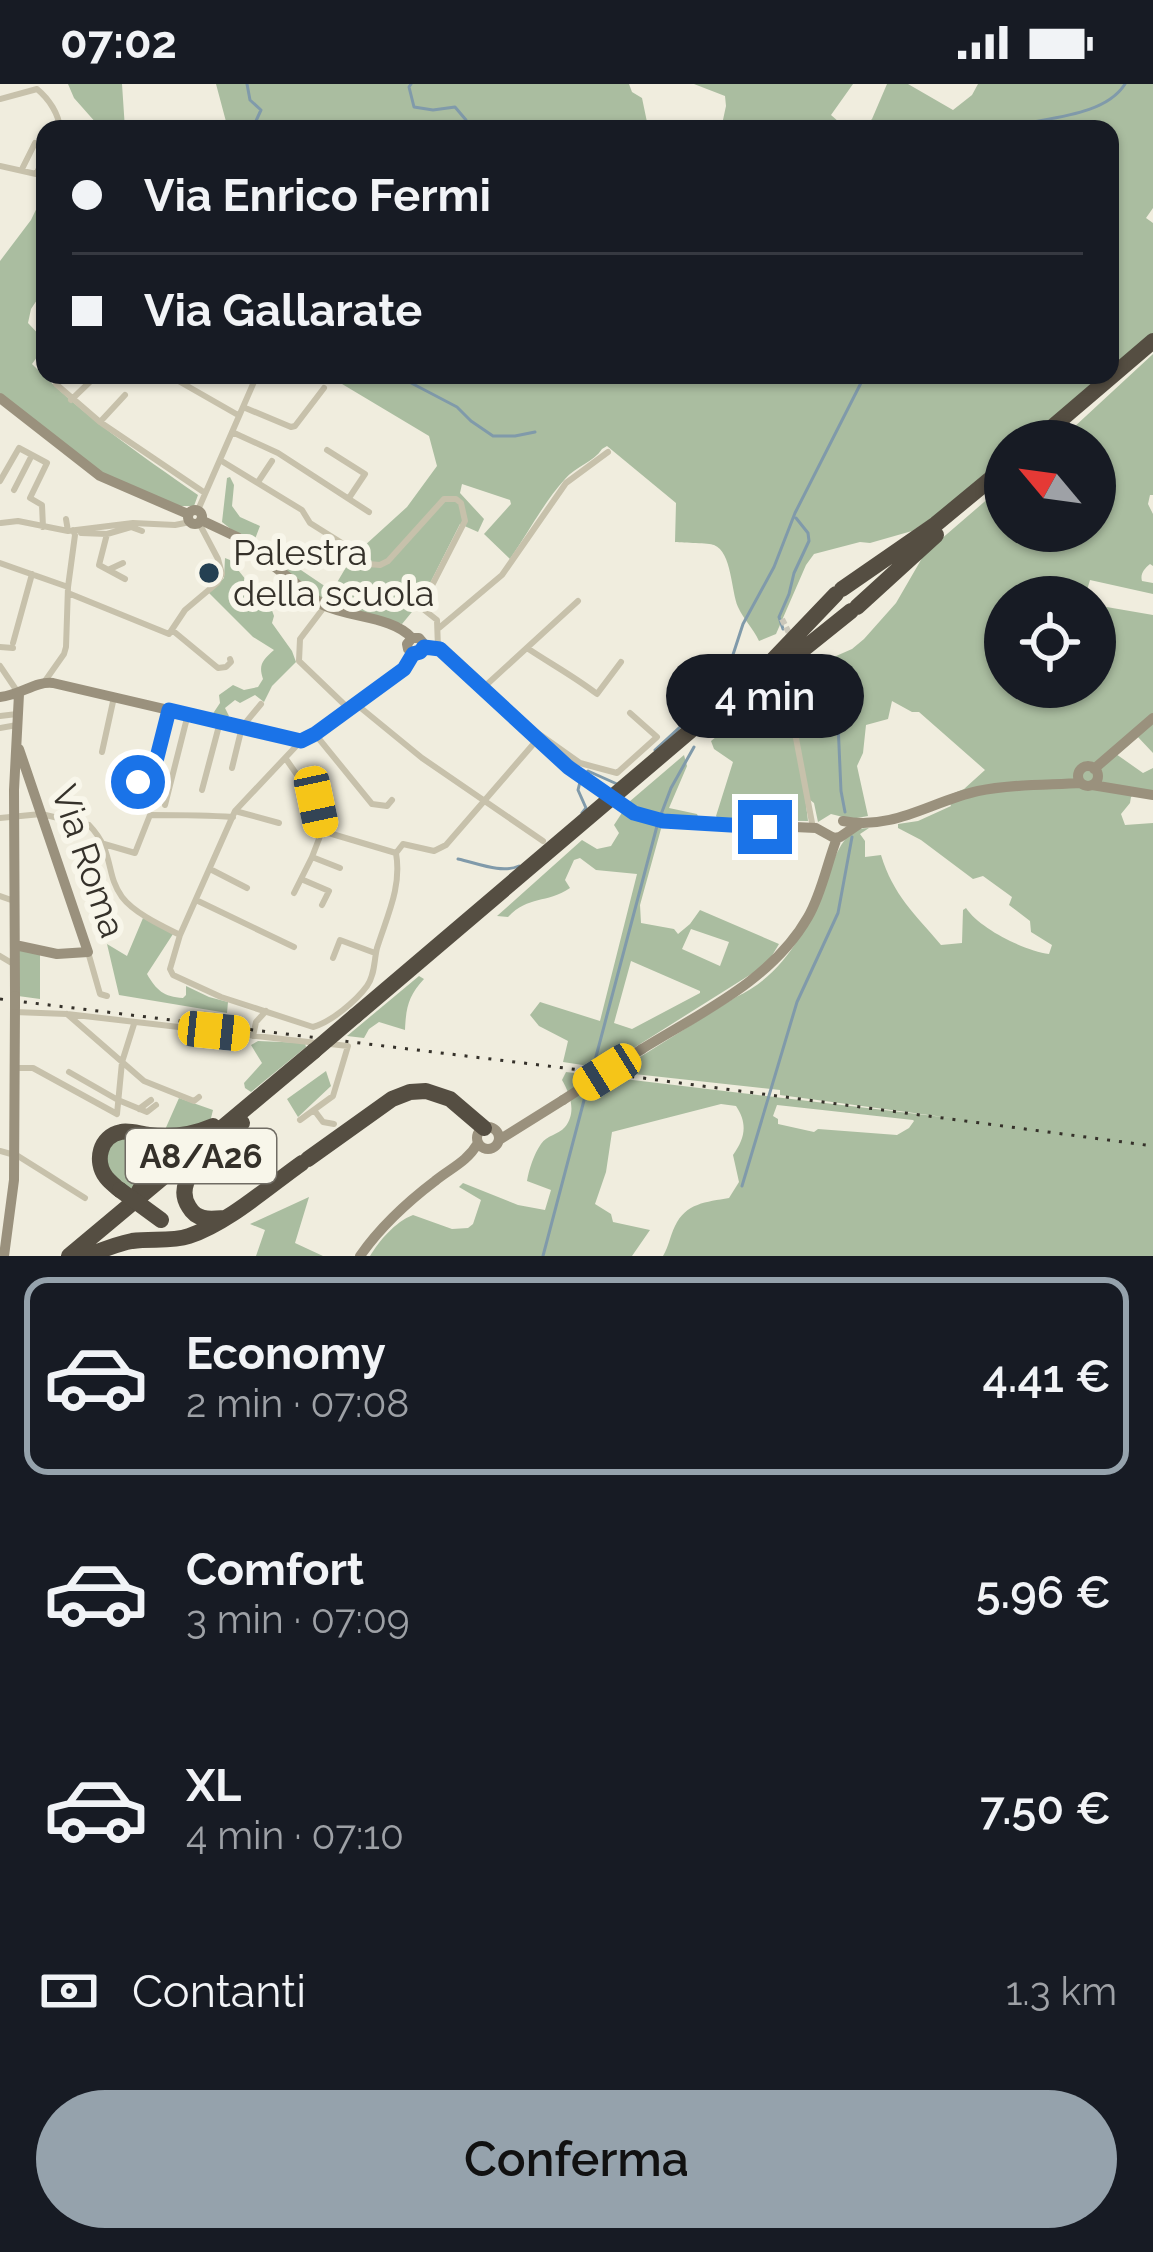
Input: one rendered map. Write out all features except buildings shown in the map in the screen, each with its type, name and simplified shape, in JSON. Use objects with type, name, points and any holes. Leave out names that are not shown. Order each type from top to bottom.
[{"type":"highway","points":[[1119,373],[1153,345]]},
{"type":"highway","points":[[1119,376],[1153,345]]},
{"type":"highway","points":[[1062,420],[1105,384]]},
{"type":"highway","points":[[1071,420],[1110,384]]},
{"type":"highway","name":"A8/A26","points":[[84,1256],[770,664],[839,592],[984,484]]},
{"type":"highway","name":"A8/A26","points":[[357,1018],[854,609],[984,495]]},
{"type":"highway","points":[[84,1256],[110,1246],[178,1239],[201,1231],[400,1094],[418,1091],[455,1102],[486,1137]]},
{"type":"highway","points":[[201,1231],[185,1231],[161,1220],[125,1196],[106,1179],[100,1152],[107,1138],[118,1132],[164,1137],[194,1134],[253,1107]]},
{"type":"highway","points":[[225,1217],[208,1220],[194,1214],[185,1201],[185,1187],[197,1163],[233,1133],[253,1107]]},
{"type":"highway","name":"A8/A26","points":[[69,1256],[125,1196],[253,1107]]},
{"type":"highway","points":[[125,1196],[144,1182],[150,1161],[145,1143],[134,1134]]},
{"type":"street","points":[[0,99],[38,89],[59,120]]},
{"type":"street","points":[[22,169],[35,143]]},
{"type":"street","points":[[0,166],[36,174]]},
{"type":"street","points":[[56,384],[100,422],[205,493]]},
{"type":"street","points":[[71,400],[88,384]]},
{"type":"street","points":[[186,384],[286,427],[295,426],[324,388]]},
{"type":"street","points":[[71,530],[133,523],[175,525],[195,518],[253,384]]},
{"type":"street","points":[[100,422],[124,395]]},
{"type":"street","points":[[0,398],[86,467],[237,536],[325,606],[400,628],[412,638],[407,646],[439,648]]},
{"type":"street","points":[[232,433],[278,453],[369,512]]},
{"type":"street","points":[[29,498],[47,463],[19,448],[0,482],[42,506],[43,526]]},
{"type":"street","points":[[327,449],[365,474],[349,499]]},
{"type":"street","points":[[439,628],[502,575],[566,483],[608,452]]},
{"type":"street","points":[[14,490],[32,455]]},
{"type":"street","points":[[220,460],[302,510],[310,523],[368,564],[388,561],[445,499],[461,502],[465,521],[422,605],[437,620],[439,648],[568,767],[634,813],[659,820],[830,830],[908,817],[982,790],[1089,778],[1153,718]]},
{"type":"street","points":[[258,482],[272,461]]},
{"type":"street","points":[[169,632],[184,610],[220,580],[221,566],[195,518]]},
{"type":"street","points":[[0,697],[45,682],[64,654],[75,535],[66,519]]},
{"type":"street","points":[[0,524],[18,521],[107,533],[131,527],[142,532]]},
{"type":"street","points":[[107,533],[99,565],[125,580]]},
{"type":"street","points":[[0,563],[169,632],[218,668],[226,667],[230,658]]},
{"type":"street","points":[[110,569],[123,563]]},
{"type":"street","points":[[0,647],[13,645],[32,574]]},
{"type":"street","points":[[482,689],[578,601]]},
{"type":"street","points":[[325,606],[300,639],[299,662],[422,758],[543,841]]},
{"type":"street","points":[[527,649],[598,694],[621,662]]},
{"type":"street","points":[[418,650],[404,669],[301,741],[234,814],[180,935],[170,969],[173,976],[220,997],[313,1027],[326,1023],[369,983],[392,910],[396,853],[403,844],[438,850],[537,740]]},
{"type":"street","points":[[0,666],[19,694],[14,818],[14,1155],[4,1256]]},
{"type":"street","points":[[360,1256],[378,1230],[437,1178],[465,1161],[486,1137],[520,1126],[563,1100],[758,976],[785,951],[811,914],[830,855],[830,830],[792,717],[808,668]]},
{"type":"street","points":[[45,682],[301,741]]},
{"type":"street","points":[[102,752],[114,697]]},
{"type":"street","points":[[232,768],[242,727],[261,704]]},
{"type":"street","points":[[146,798],[169,710]]},
{"type":"street","points":[[519,723],[580,763],[616,773],[657,737],[630,713]]},
{"type":"street","points":[[165,805],[188,714]]},
{"type":"street","points":[[0,716],[17,720]]},
{"type":"street","points":[[0,728],[17,720]]},
{"type":"street","points":[[202,790],[220,722]]},
{"type":"street","points":[[315,734],[372,804],[387,806],[392,800]]},
{"type":"street","name":"Via Roma","points":[[16,740],[100,994],[107,995]]},
{"type":"street","points":[[286,758],[316,802],[322,831],[294,893]]},
{"type":"street","points":[[1089,778],[1153,795]]},
{"type":"street","points":[[138,782],[150,785]]},
{"type":"street","points":[[0,818],[41,814],[85,823],[104,844],[122,897],[180,935]]},
{"type":"street","points":[[104,844],[135,853],[146,819],[154,814],[234,814],[279,823]]},
{"type":"street","points":[[322,831],[396,853]]},
{"type":"street","points":[[312,857],[340,868]]},
{"type":"street","points":[[210,869],[247,888]]},
{"type":"street","points":[[301,879],[329,891],[322,905]]},
{"type":"street","points":[[0,896],[14,901]]},
{"type":"street","points":[[196,900],[294,946]]},
{"type":"street","points":[[333,958],[340,940],[376,953]]},
{"type":"street","points":[[15,945],[50,953],[88,952]]},
{"type":"street","points":[[0,956],[15,965]]},
{"type":"street","points":[[0,1007],[15,1005],[348,1046],[333,1096],[300,1120]]},
{"type":"street","points":[[253,1036],[256,1022],[266,1011]]},
{"type":"street","points":[[67,1014],[122,1063],[157,1086],[194,1101],[199,1097]]},
{"type":"street","points":[[14,1068],[33,1069],[117,1114],[122,1063],[134,1022]]},
{"type":"street","points":[[69,1072],[147,1112],[154,1102]]},
{"type":"street","points":[[314,1110],[323,1121],[334,1124]]},
{"type":"street","points":[[0,1151],[85,1198]]},
{"type":"green space","points":[[68,84],[122,84],[124,120],[93,120]]},
{"type":"green space","points":[[216,84],[629,84],[642,98],[647,120],[226,120]]},
{"type":"green space","points":[[694,84],[853,84],[831,115],[837,120],[723,120],[725,96]]},
{"type":"green space","points":[[887,84],[908,84],[953,110],[978,84],[1153,84],[1153,208],[1146,218],[1153,223],[1153,336],[1119,366],[1119,120],[871,120]]},
{"type":"green space","points":[[36,210],[36,302],[28,323],[36,331],[32,364],[36,384],[52,384],[198,495],[194,506],[178,506],[102,474],[0,393],[0,261]]},
{"type":"green space","points":[[1153,354],[1153,495],[1148,504],[1153,514],[1153,566],[1146,568],[1142,581],[1153,583],[1153,594],[1116,586],[1116,576],[984,576],[984,708],[1116,708],[1116,609],[1153,615],[1153,753],[1137,736],[1116,754],[1143,773],[1153,768],[1153,792],[1143,789],[1131,797],[1121,814],[1125,825],[1153,823],[1153,1256],[663,1256],[685,1212],[729,1198],[739,1182],[733,1155],[742,1137],[742,1119],[736,1106],[721,1104],[612,1132],[595,1204],[611,1214],[613,1222],[650,1230],[632,1256],[370,1256],[388,1232],[413,1215],[452,1229],[468,1228],[481,1200],[459,1187],[463,1183],[518,1205],[545,1210],[551,1190],[527,1181],[541,1144],[569,1121],[571,1103],[562,1080],[566,1072],[951,1118],[780,1095],[780,1090],[616,1072],[752,988],[779,965],[809,920],[839,848],[855,829],[869,828],[860,834],[865,857],[881,855],[898,893],[941,945],[962,943],[966,908],[1004,938],[1049,954],[1052,945],[1031,932],[1030,921],[1009,905],[1012,897],[983,876],[973,879],[898,828],[898,824],[951,806],[947,796],[964,789],[985,770],[919,712],[892,701],[888,719],[866,725],[857,766],[868,816],[851,819],[831,814],[818,822],[814,803],[805,796],[808,821],[719,820],[716,816],[733,762],[714,749],[711,741],[793,675],[864,639],[896,603],[925,553],[984,502],[984,552],[1116,552],[1116,420],[1082,420]],"holes":[[[777,1105],[914,1121],[897,1135],[814,1132],[778,1124],[773,1116]]]},
{"type":"green space","points":[[342,384],[1098,384],[1053,420],[984,420],[984,476],[912,531],[814,554],[776,634],[759,641],[738,607],[720,549],[675,542],[676,503],[607,446],[565,479],[510,559],[484,534],[510,500],[462,484],[460,493],[484,519],[478,532],[460,524],[421,601],[402,624],[324,604],[222,522],[230,477],[232,506],[240,517],[260,526],[255,539],[332,591],[352,557],[407,507],[437,466],[429,436]]},
{"type":"green space","points":[[225,558],[255,591],[271,585],[276,592],[269,602],[272,623],[296,662],[272,686],[264,702],[255,695],[240,703],[235,700],[225,708],[229,716],[224,719],[212,715],[219,695],[233,685],[244,690],[258,687],[263,663],[274,650],[253,637],[209,593],[224,578]]},
{"type":"green space","points":[[684,755],[687,766],[669,808],[697,814],[700,821],[664,818],[640,905],[641,923],[674,929],[678,934],[700,910],[779,944],[767,964],[602,1068],[563,1062],[568,1041],[539,1026],[530,1015],[540,1002],[600,1021],[637,874],[596,870],[580,858],[574,860],[565,880],[570,888],[523,905],[508,917],[497,916],[582,840],[597,849],[611,846],[619,833],[614,825],[629,802]],"holes":[[[691,929],[729,942],[720,966],[682,949]],[[631,961],[700,991],[700,993],[632,1029],[614,1023]]]},
{"type":"green space","points":[[143,918],[173,934],[147,974],[161,992],[183,998],[186,986],[228,1002],[227,1013],[119,995],[107,944],[127,956]]},
{"type":"green space","points":[[19,948],[40,954],[40,999],[18,996]]},
{"type":"green space","points":[[419,976],[424,979],[409,1003],[405,1030],[379,1022],[364,1038],[347,1036]]},
{"type":"green space","points":[[258,1041],[305,1043],[306,1047],[251,1092],[244,1083],[262,1063],[251,1045]]},
{"type":"green space","points":[[326,1071],[331,1086],[298,1117],[287,1099]]},
{"type":"green space","points":[[179,1098],[213,1110],[210,1122],[164,1132]]},
{"type":"green space","points":[[126,1134],[147,1152],[132,1194],[109,1172],[105,1148]]},
{"type":"green space","points":[[309,1197],[295,1243],[323,1256],[256,1256],[265,1230],[250,1224]]},
{"type":"waterway","points":[[247,84],[250,100],[261,110],[256,120]]},
{"type":"waterway","points":[[411,84],[414,107],[455,107],[466,120]]},
{"type":"waterway","points":[[1042,120],[1102,104],[1125,84]]},
{"type":"waterway","points":[[413,384],[457,407],[493,436],[535,432]]},
{"type":"waterway","points":[[706,709],[728,670],[743,624],[774,567],[795,513],[860,384]]},
{"type":"waterway","points":[[783,629],[779,617],[809,541],[796,518]]},
{"type":"waterway","points":[[831,660],[845,812]]},
{"type":"waterway","points":[[655,750],[705,704]]},
{"type":"waterway","points":[[660,817],[694,747]]},
{"type":"waterway","points":[[582,813],[586,808],[578,790],[588,771],[617,784]]},
{"type":"waterway","points":[[593,1068],[657,826]]},
{"type":"waterway","points":[[742,1186],[797,1002],[838,913],[852,837]]},
{"type":"waterway","points":[[458,859],[497,868],[519,866]]},
{"type":"waterway","points":[[543,1256],[587,1089]]},
{"type":"tunnel","points":[[782,619],[791,637]]},
{"type":"railway","points":[[0,999],[1153,1146]]},
{"type":"place","name":"Palestra della scuola","points":[[209,573]]},
{"type":"route","points":[[138,782],[150,785],[169,710],[307,740],[404,669],[413,654],[429,647],[440,649],[568,767],[634,813],[663,821],[765,827]]}]
